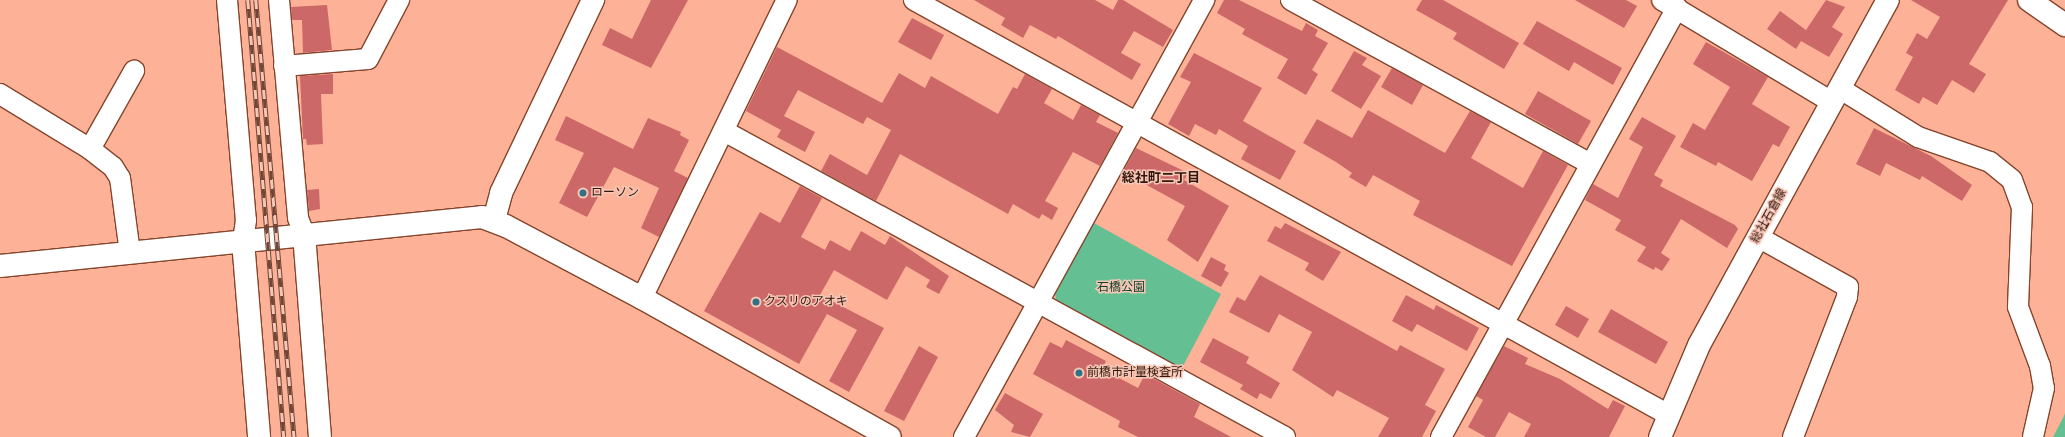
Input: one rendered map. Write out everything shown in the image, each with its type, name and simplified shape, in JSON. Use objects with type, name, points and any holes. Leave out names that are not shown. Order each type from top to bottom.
[{"type":"street","points":[[227,0],[246,220],[244,241],[259,437]]},
{"type":"street","points":[[279,0],[298,218],[304,234],[320,437]]},
{"type":"street","points":[[284,66],[368,59],[400,0]]},
{"type":"street","points":[[494,220],[501,193],[593,0]]},
{"type":"street","points":[[642,298],[787,0]]},
{"type":"street","points":[[914,0],[1504,323],[1667,414]]},
{"type":"street","points":[[964,437],[1037,301],[1138,122],[1204,0]]},
{"type":"street","points":[[1291,0],[1590,163]]},
{"type":"street","name":"総社石倉線","points":[[1660,437],[1667,414],[1699,345],[1888,0]]},
{"type":"street","points":[[1441,437],[1590,163],[1669,4],[1836,95],[1918,137],[1986,160],[2012,180],[2022,207],[2018,307],[2040,366],[2044,388],[2033,437]]},
{"type":"street","points":[[2037,6],[2065,25]]},
{"type":"street","points":[[90,149],[134,71]]},
{"type":"street","points":[[0,94],[90,149],[120,178],[130,253]]},
{"type":"street","points":[[724,131],[1285,437]]},
{"type":"street","points":[[0,266],[464,217],[494,220],[642,298],[890,437]]},
{"type":"street","points":[[1758,237],[1848,287],[1848,298],[1793,437]]},
{"type":"green space","name":"石橋公園","points":[[1094,223],[1221,294],[1183,366],[1174,368],[1057,304],[1055,294]]},
{"type":"green space","points":[[2065,413],[2065,437],[2053,437],[2064,416]]},
{"type":"building","points":[[651,0],[688,0],[651,68],[602,45],[610,28],[632,39]]},
{"type":"building","points":[[974,0],[1095,0],[1113,10],[1118,0],[1123,0],[1173,30],[1163,47],[1134,31],[1121,53],[1141,64],[1132,80],[1058,36],[1056,39],[1030,25],[1023,38],[1001,25],[1005,18]]},
{"type":"building","points":[[1224,0],[1239,0],[1302,31],[1306,23],[1318,30],[1315,36],[1328,43],[1312,70],[1318,74],[1306,95],[1277,78],[1288,59],[1242,34],[1245,29],[1217,13]]},
{"type":"building","points":[[1422,0],[1443,0],[1519,43],[1504,69],[1453,39],[1457,33],[1416,10]]},
{"type":"building","points":[[1575,0],[1626,0],[1637,6],[1624,28]]},
{"type":"building","points":[[1826,0],[1845,7],[1832,27],[1843,34],[1829,57],[1801,41],[1796,49],[1767,29],[1780,11],[1806,30]]},
{"type":"building","points":[[1911,0],[2008,0],[1969,64],[1986,74],[1974,93],[1952,80],[1937,105],[1923,97],[1919,104],[1895,90],[1913,57],[1906,53],[1917,33],[1927,39],[1940,17]]},
{"type":"building","points":[[327,5],[332,50],[303,53],[302,20],[292,20],[291,7]]},
{"type":"building","points":[[912,18],[944,35],[931,60],[898,42]]},
{"type":"building","points":[[1537,21],[1622,68],[1613,85],[1574,62],[1569,71],[1523,44]]},
{"type":"building","points":[[1706,42],[1768,77],[1752,104],[1790,127],[1779,147],[1773,144],[1752,181],[1718,162],[1716,166],[1680,147],[1693,123],[1705,130],[1730,87],[1693,64]]},
{"type":"building","points":[[777,47],[882,103],[899,73],[925,88],[931,76],[998,114],[1013,87],[1017,89],[1025,74],[1052,89],[1044,103],[1073,120],[1081,105],[1100,115],[1096,122],[1118,133],[1100,166],[1073,152],[1045,201],[1058,208],[1052,220],[1042,214],[1039,219],[1013,204],[1008,214],[900,154],[876,201],[821,171],[830,154],[867,175],[891,130],[867,117],[863,124],[798,90],[784,116],[815,132],[805,152],[777,137],[781,130],[746,111]]},
{"type":"building","points":[[1354,51],[1367,58],[1362,65],[1381,76],[1361,109],[1331,91]]},
{"type":"building","points":[[1194,53],[1262,88],[1243,121],[1296,151],[1280,180],[1241,159],[1248,146],[1219,129],[1216,135],[1195,124],[1189,136],[1168,124],[1191,82],[1180,77]]},
{"type":"building","points":[[1392,68],[1423,85],[1412,105],[1381,87]]},
{"type":"building","points":[[333,74],[333,94],[321,94],[323,144],[307,145],[306,139],[303,139],[300,76]]},
{"type":"building","points":[[1538,91],[1591,121],[1578,144],[1525,114]]},
{"type":"building","points":[[1368,110],[1445,153],[1470,111],[1491,122],[1471,158],[1523,188],[1543,151],[1568,165],[1512,266],[1413,215],[1420,201],[1373,175],[1366,187],[1349,177],[1352,173],[1303,143],[1317,119],[1352,138]]},
{"type":"building","points":[[566,116],[633,149],[648,118],[681,132],[680,135],[689,140],[674,171],[688,178],[659,237],[641,228],[659,188],[614,167],[587,217],[559,203],[584,153],[555,140]]},
{"type":"building","points":[[1642,117],[1676,136],[1654,175],[1663,180],[1660,186],[1735,225],[1738,229],[1727,248],[1681,219],[1661,253],[1670,259],[1662,271],[1655,267],[1654,270],[1637,261],[1646,247],[1615,230],[1621,220],[1585,200],[1593,184],[1618,198],[1643,147],[1629,139]]},
{"type":"building","points":[[1874,128],[1931,156],[1972,185],[1962,201],[1922,176],[1920,180],[1886,163],[1880,176],[1856,164]]},
{"type":"building","points":[[1136,148],[1188,173],[1184,180],[1229,206],[1198,262],[1167,240],[1185,206],[1123,172]]},
{"type":"building","points":[[800,186],[822,198],[801,237],[825,250],[830,240],[850,251],[861,231],[885,245],[890,236],[949,276],[939,294],[926,287],[930,280],[906,266],[887,300],[834,270],[820,295],[884,328],[849,392],[829,381],[857,330],[827,314],[799,364],[704,311],[760,212],[780,223]]},
{"type":"building","points":[[319,189],[320,209],[309,211],[307,190]]},
{"type":"building","points":[[1285,223],[1341,252],[1323,281],[1305,270],[1309,263],[1267,241],[1275,226],[1281,229]]},
{"type":"building","points":[[1211,257],[1226,265],[1224,270],[1229,273],[1221,287],[1201,276]]},
{"type":"building","points":[[1260,275],[1397,351],[1400,345],[1445,369],[1425,405],[1436,411],[1422,437],[1378,437],[1389,418],[1337,390],[1333,397],[1292,370],[1312,332],[1279,314],[1269,333],[1229,312],[1237,297],[1245,301]]},
{"type":"building","points":[[1406,295],[1434,310],[1436,305],[1479,328],[1467,351],[1417,324],[1412,332],[1392,321]]},
{"type":"building","points":[[1566,306],[1589,319],[1578,338],[1555,325]]},
{"type":"building","points":[[1611,309],[1668,342],[1656,364],[1598,332]]},
{"type":"building","points":[[1213,338],[1249,357],[1246,363],[1280,383],[1271,399],[1260,393],[1257,399],[1240,389],[1243,385],[1200,362]]},
{"type":"building","points":[[1066,340],[1106,361],[1102,369],[1138,388],[1145,374],[1200,404],[1194,417],[1231,437],[1138,437],[1118,427],[1120,421],[1033,374],[1050,342],[1062,348]]},
{"type":"building","points":[[919,346],[938,357],[904,421],[884,411]]},
{"type":"building","points":[[1504,346],[1528,358],[1525,364],[1560,379],[1608,409],[1613,400],[1625,406],[1609,437],[1524,437],[1531,424],[1509,412],[1495,437],[1486,437],[1468,427],[1483,400],[1476,396]]},
{"type":"building","points":[[1005,393],[1043,414],[1030,437],[1011,432],[1014,425],[995,410]]},
{"type":"railway","points":[[248,0],[284,437]]},
{"type":"railway","points":[[256,0],[294,437]]},
{"type":"place","name":"ローソン","points":[[583,193]]},
{"type":"place","name":"クスリのアオキ","points":[[756,302]]},
{"type":"place","name":"前橋市計量検査所","points":[[1079,373]]},
{"type":"district","name":"総社町二丁目","points":[[1161,178]]}]
